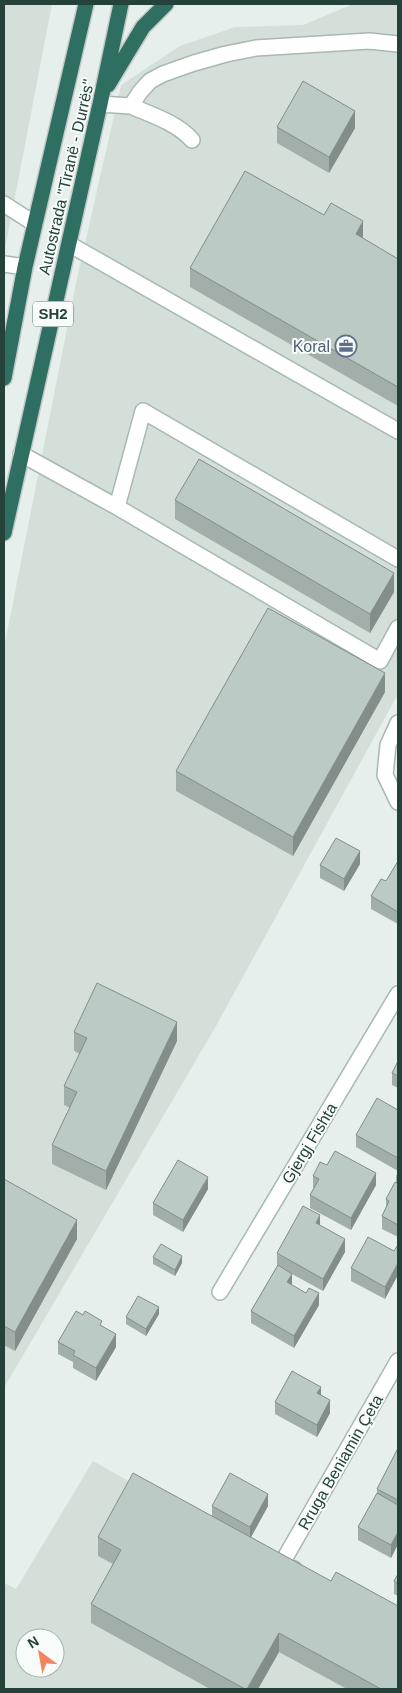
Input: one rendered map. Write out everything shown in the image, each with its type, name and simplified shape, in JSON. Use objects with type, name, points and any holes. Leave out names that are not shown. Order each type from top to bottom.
[{"type":"highway","points":[[76,4],[79,34]]},
{"type":"highway","name":"Autostrada \"Tiranë - Durrës\"","points":[[4,378],[26,267],[86,4]]},
{"type":"highway","name":"Autostrada \"Tiranë - Durrës\"","points":[[4,533],[121,4]]},
{"type":"highway","points":[[101,100],[143,27],[166,4]]},
{"type":"street","points":[[131,106],[150,81],[163,74],[226,54],[256,48],[369,41],[398,44]]},
{"type":"street","points":[[101,100],[131,106],[178,127],[192,140]]},
{"type":"street","points":[[4,204],[36,224]]},
{"type":"street","points":[[69,244],[398,431]]},
{"type":"street","points":[[4,264],[26,267]]},
{"type":"street","points":[[117,507],[143,411],[398,559]]},
{"type":"street","points":[[21,454],[117,507],[380,661],[398,628]]},
{"type":"street","points":[[398,723],[388,745],[386,775],[398,802]]},
{"type":"street","name":"Gjergj Fishta","points":[[220,1292],[398,994]]},
{"type":"street","name":"Rruga Beniamin Çeta","points":[[307,1575],[282,1563],[398,1361]]},
{"type":"shaded area","points":[[4,4],[52,4],[4,254]]},
{"type":"shaded area","points":[[353,4],[398,4],[398,694],[216,1026],[4,1388],[4,648],[76,283],[121,85],[180,46],[235,27],[303,25]]},
{"type":"shaded area","points":[[93,1461],[398,1633],[398,1689],[4,1689],[4,1583],[16,1589]]},
{"type":"building","points":[[303,81],[355,111],[329,157],[277,127]]},
{"type":"building","name":"Koral","points":[[245,171],[324,215],[331,203],[363,221],[356,234],[398,259],[398,387],[190,268]]},
{"type":"building","points":[[199,459],[394,573],[370,614],[175,500]]},
{"type":"building","points":[[268,608],[385,673],[293,837],[176,771]]},
{"type":"building","points":[[336,838],[360,851],[344,879],[320,865]]},
{"type":"building","points":[[398,861],[398,912],[371,896],[381,879],[386,881]]},
{"type":"building","points":[[97,983],[177,1022],[106,1171],[52,1145],[77,1092],[64,1086],[87,1038],[74,1032]]},
{"type":"building","points":[[398,1061],[398,1076],[392,1073]]},
{"type":"building","points":[[377,1098],[398,1110],[398,1158],[356,1135]]},
{"type":"building","points":[[335,1151],[376,1173],[351,1218],[310,1195],[319,1179],[313,1176],[320,1162],[327,1165]]},
{"type":"building","points":[[178,1160],[208,1177],[183,1220],[153,1203]]},
{"type":"building","points":[[4,1179],[77,1220],[15,1332],[4,1326]]},
{"type":"building","points":[[395,1182],[398,1184],[398,1225],[382,1216],[389,1201],[386,1199]]},
{"type":"building","points":[[303,1206],[320,1215],[316,1223],[345,1239],[323,1279],[277,1253]]},
{"type":"building","points":[[368,1237],[394,1251],[398,1247],[398,1263],[385,1287],[351,1268]]},
{"type":"building","points":[[161,1244],[182,1256],[175,1270],[153,1257]]},
{"type":"building","points":[[278,1265],[292,1274],[287,1282],[306,1293],[309,1288],[319,1293],[294,1336],[251,1311]]},
{"type":"building","points":[[138,1296],[159,1307],[146,1329],[126,1317]]},
{"type":"building","points":[[76,1311],[83,1315],[85,1311],[102,1321],[100,1325],[116,1334],[96,1368],[73,1355],[75,1351],[58,1342]]},
{"type":"building","points":[[292,1371],[321,1387],[317,1393],[330,1400],[317,1425],[275,1402]]},
{"type":"building","points":[[398,1448],[398,1500],[377,1489]]},
{"type":"building","points":[[133,1473],[331,1581],[336,1572],[398,1606],[398,1689],[381,1689],[279,1633],[247,1689],[245,1689],[91,1604],[121,1550],[98,1537]]},
{"type":"building","points":[[230,1473],[268,1494],[250,1527],[212,1506]]},
{"type":"building","points":[[377,1493],[398,1505],[398,1532],[391,1545],[358,1527]]},
{"type":"building","points":[[398,1574],[398,1584],[394,1581]]},
{"type":"place","name":"Koral","points":[[346,346]]}]
